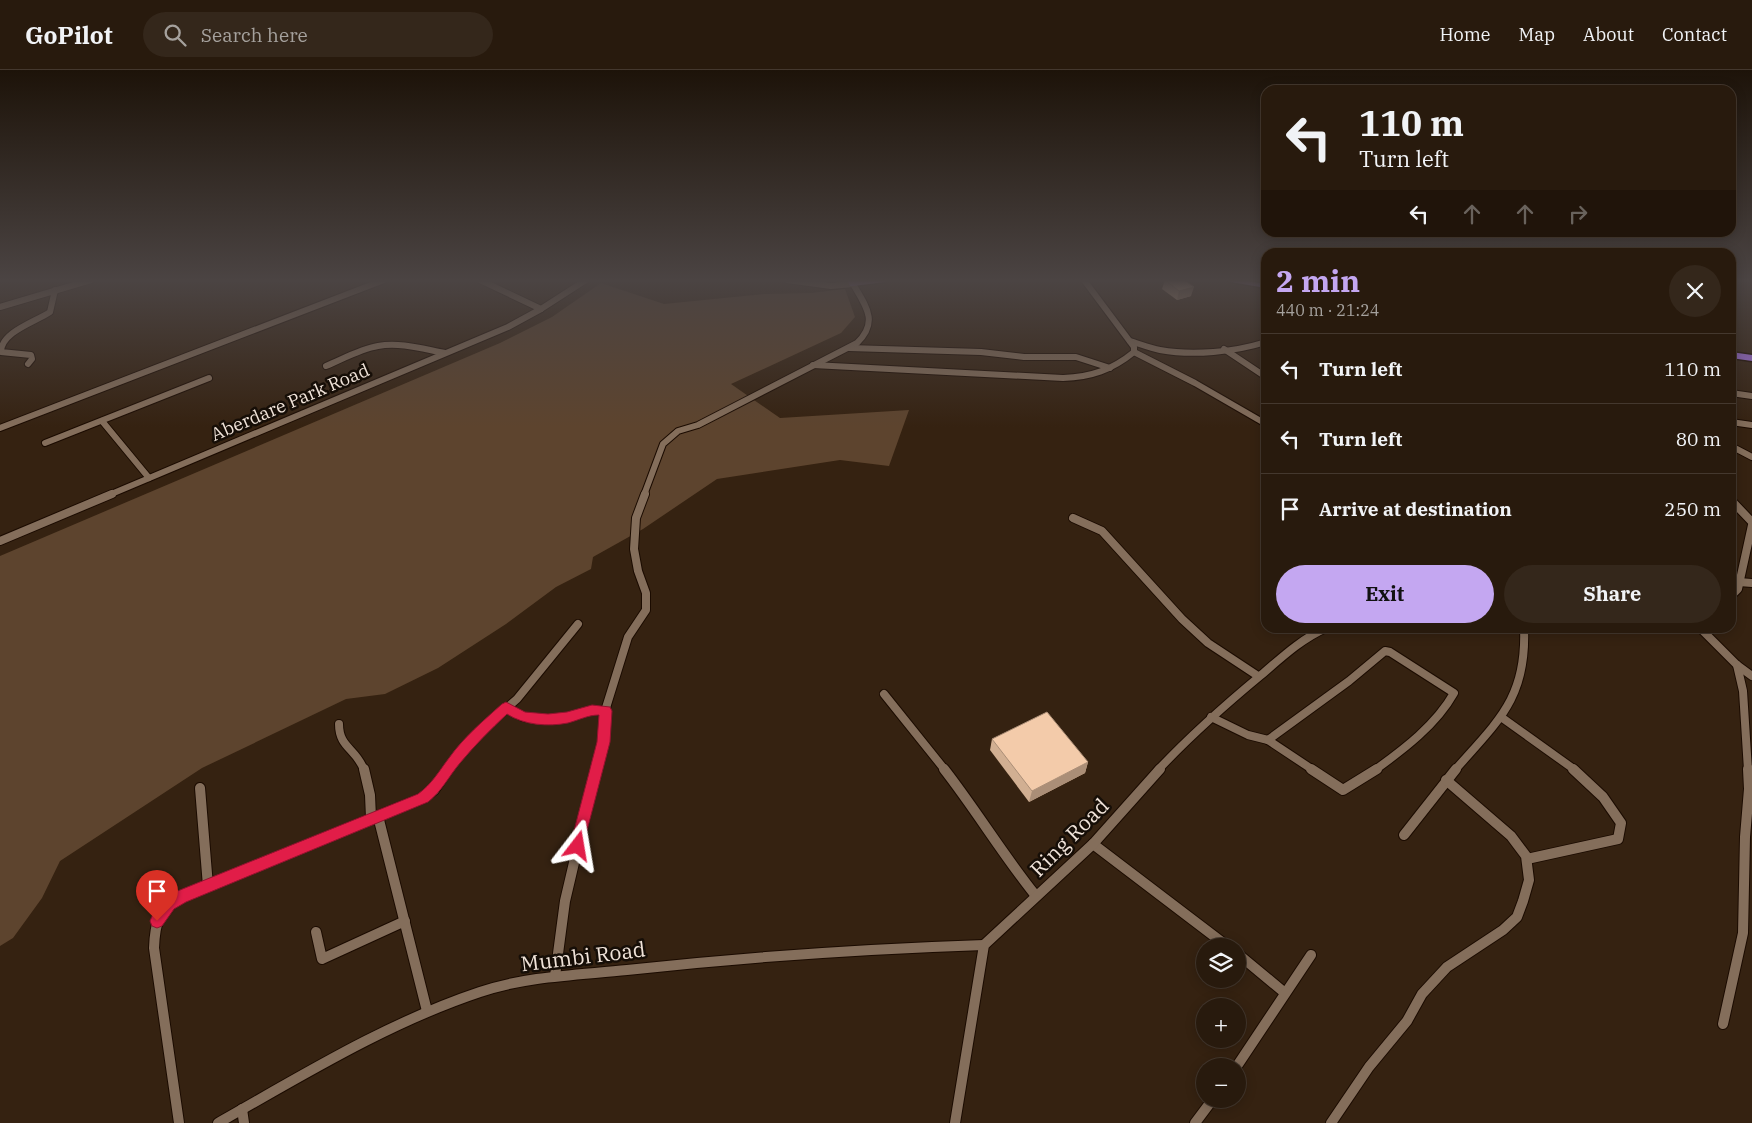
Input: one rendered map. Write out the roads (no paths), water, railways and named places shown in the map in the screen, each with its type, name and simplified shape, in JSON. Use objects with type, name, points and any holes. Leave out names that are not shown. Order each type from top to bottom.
[{"type":"highway","points":[[1736,356],[1752,358]]},
{"type":"street","points":[[19,329],[12,332],[1,348],[1,352],[24,353],[32,359],[28,364]]},
{"type":"street","points":[[0,428],[257,329]]},
{"type":"street","name":"Aberdare Park Road","points":[[0,541],[503,329]]},
{"type":"street","points":[[555,976],[564,901],[603,742],[605,711],[628,637],[646,610],[646,593],[638,571],[634,549],[636,518],[664,444],[678,431],[698,425],[847,348],[866,336],[869,329]]},
{"type":"street","points":[[1122,329],[1130,341],[1134,352],[1195,383],[1261,421]]},
{"type":"street","points":[[1130,341],[1161,350],[1184,352],[1246,347],[1261,343]]},
{"type":"street","points":[[326,366],[371,348],[382,346],[409,347],[445,353]]},
{"type":"street","points":[[847,348],[981,352],[1024,357],[1076,357],[1110,368]]},
{"type":"street","points":[[1224,349],[1261,374]]},
{"type":"street","points":[[813,365],[1063,378],[1097,375],[1134,352]]},
{"type":"street","points":[[45,443],[209,378]]},
{"type":"street","points":[[1736,394],[1752,396]]},
{"type":"street","points":[[102,421],[148,478]]},
{"type":"street","points":[[1736,423],[1752,425]]},
{"type":"street","points":[[1736,449],[1752,457]]},
{"type":"street","points":[[1736,505],[1752,523],[1736,591]]},
{"type":"street","points":[[1073,518],[1102,531],[1182,619],[1208,643],[1258,676]]},
{"type":"street","points":[[1739,582],[1752,583]]},
{"type":"street","points":[[179,1123],[157,974],[154,933],[157,921],[169,904],[181,897],[423,798],[434,790],[476,734],[517,699],[578,624]]},
{"type":"street","name":"Ring Road","points":[[984,945],[1093,844],[1166,762],[1211,717],[1258,676],[1312,633]]},
{"type":"street","points":[[1404,835],[1446,780],[1478,747],[1501,717],[1516,691],[1524,671],[1524,633]]},
{"type":"street","points":[[1705,633],[1737,665],[1752,676]]},
{"type":"street","points":[[1211,717],[1248,735],[1268,740],[1340,789],[1346,789],[1406,747],[1440,712],[1454,693],[1390,652],[1384,651],[1336,691],[1268,740]]},
{"type":"street","points":[[1723,1024],[1743,933],[1745,837],[1749,789],[1744,691],[1737,665]]},
{"type":"street","points":[[884,694],[966,797],[1010,862],[1036,896]]},
{"type":"street","points":[[506,707],[522,717],[548,719],[567,718],[592,710],[605,711]]},
{"type":"street","points":[[1501,717],[1519,732],[1554,754],[1576,772],[1603,797],[1621,823],[1618,839],[1592,847],[1559,851],[1527,859]]},
{"type":"street","points":[[339,724],[338,731],[344,746],[358,756],[364,775],[405,921],[427,1011]]},
{"type":"street","points":[[1331,1123],[1369,1067],[1407,1021],[1422,994],[1447,967],[1503,930],[1517,916],[1529,880],[1527,859],[1511,836],[1446,780]]},
{"type":"street","points":[[200,788],[208,886]]},
{"type":"street","points":[[1093,844],[1216,938]]},
{"type":"street","points":[[316,932],[322,959],[405,921]]},
{"type":"street","points":[[955,1123],[984,945]]},
{"type":"street","name":"Mumbi Road","points":[[218,1123],[377,1034],[427,1011],[482,991],[518,982],[555,976],[728,959],[865,949],[984,945]]},
{"type":"street","points":[[1242,1058],[1310,955]]},
{"type":"street","points":[[1246,961],[1285,993]]},
{"type":"street","points":[[1195,1123],[1206,1108]]},
{"type":"street","points":[[242,1109],[244,1123]]}]
